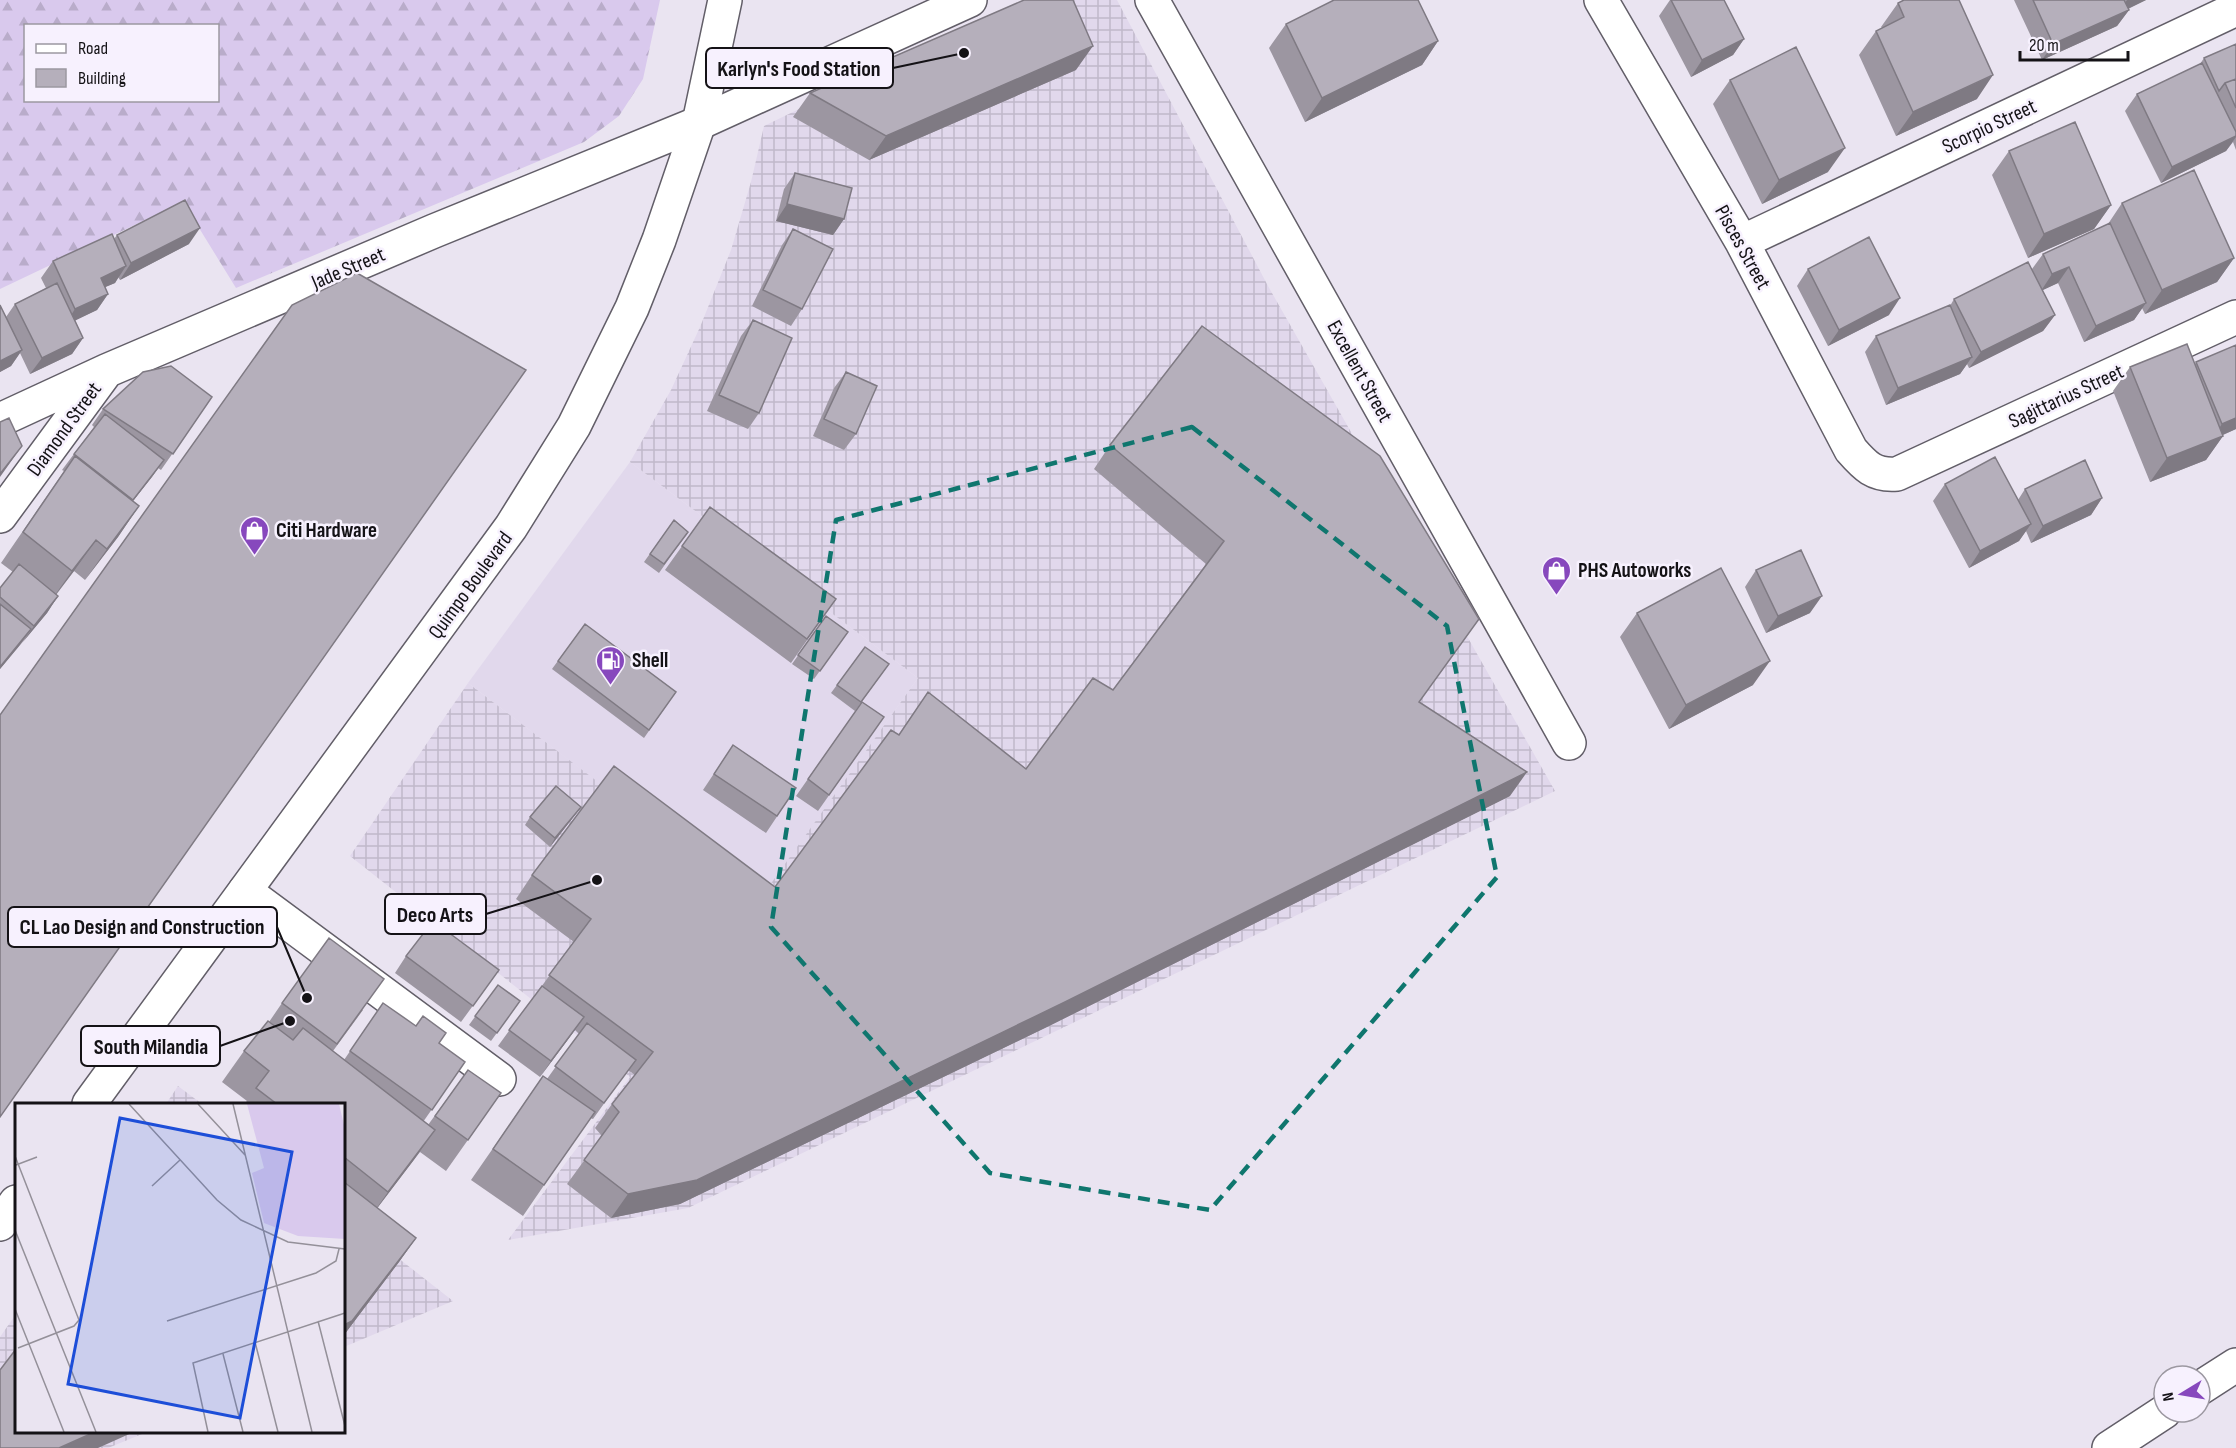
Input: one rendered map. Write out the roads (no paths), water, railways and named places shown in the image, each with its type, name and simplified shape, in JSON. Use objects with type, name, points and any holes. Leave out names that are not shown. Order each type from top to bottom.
[{"type":"street","name":"Quimpo Boulevard","points":[[90,1103],[511,527],[574,426],[632,308],[659,240],[699,123],[724,0]]},
{"type":"street","name":"Jade Street","points":[[0,420],[106,371],[434,231],[699,123],[970,0]]},
{"type":"street","name":"Excellent Street","points":[[1152,0],[1569,743]]},
{"type":"street","name":"Pisces Street","points":[[1601,0],[1742,242],[1851,450],[1866,467],[1884,475],[1897,474]]},
{"type":"street","name":"Scorpio Street","points":[[1742,242],[2236,9]]},
{"type":"street","name":"Sagittarius Street","points":[[1897,474],[2236,317]]},
{"type":"street","name":"Diamond Street","points":[[0,516],[106,371]]},
{"type":"street","points":[[245,891],[499,1079]]},
{"type":"street","points":[[0,1224],[15,1203]]},
{"type":"street","points":[[2212,1380],[2236,1365]]},
{"type":"street","points":[[2109,1448],[2152,1420]]},
{"type":"place","name":"Karlyn's Food Station","points":[[964,53]]},
{"type":"place","name":"Citi Hardware","points":[[255,556]]},
{"type":"place","name":"PHS Autoworks","points":[[1557,596]]},
{"type":"place","name":"Shell","points":[[611,686]]},
{"type":"place","name":"Deco Arts","points":[[597,880]]},
{"type":"place","name":"CL Lao Design and Construction","points":[[307,998]]},
{"type":"place","name":"South Milandia","points":[[290,1021]]}]
